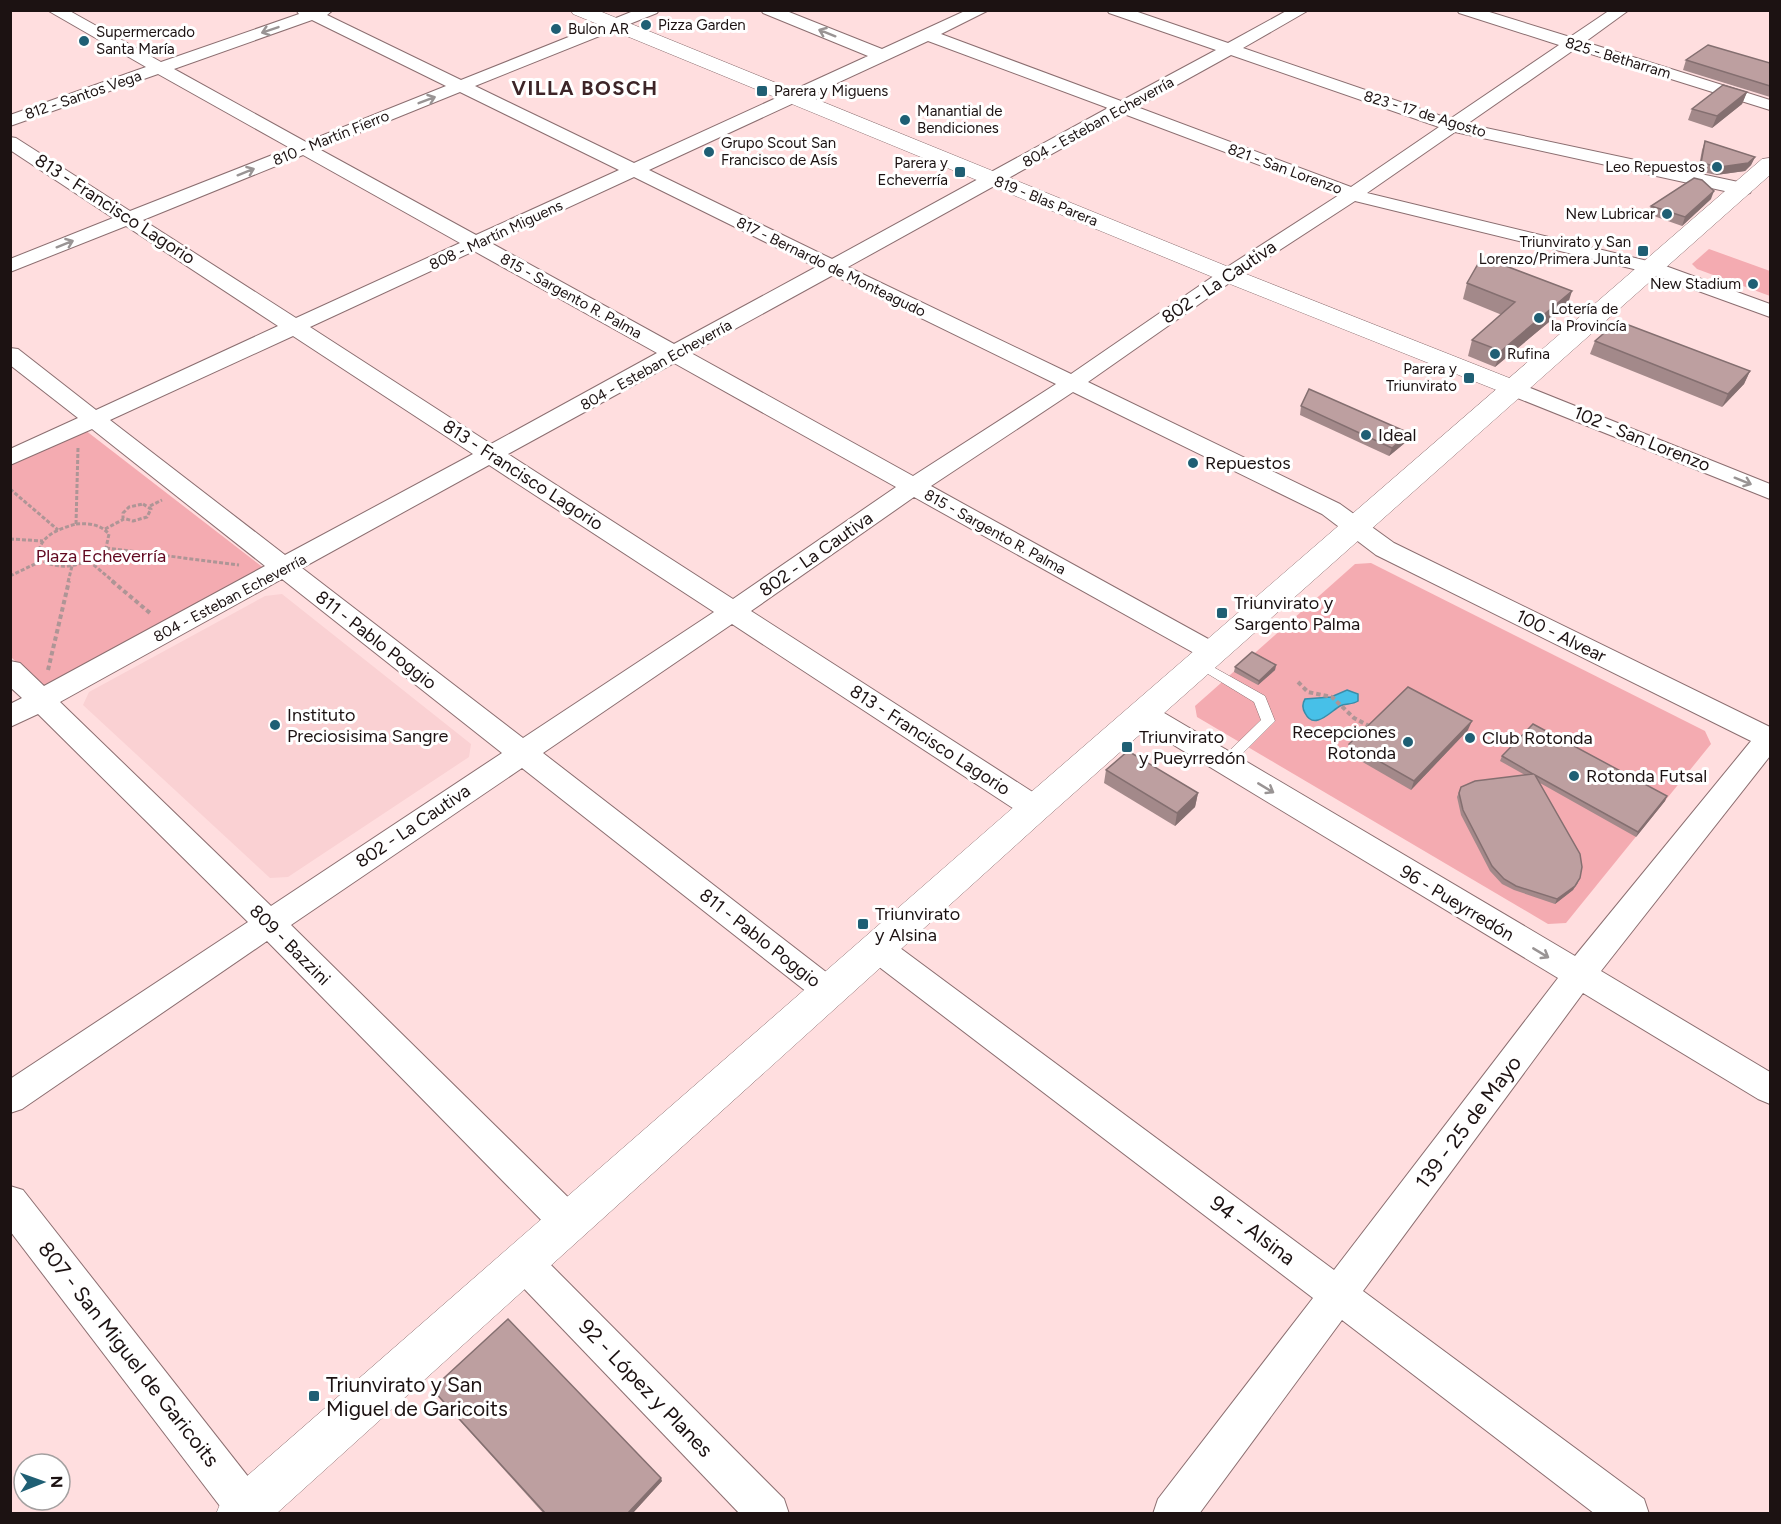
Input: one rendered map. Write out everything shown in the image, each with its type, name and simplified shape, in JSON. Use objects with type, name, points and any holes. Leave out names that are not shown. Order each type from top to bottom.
[{"type":"main road","name":"819 - Blas Parera","points":[[580,10],[1228,275],[1513,388]]},
{"type":"main road","points":[[244,1510],[1205,658],[1769,166]]},
{"type":"street","name":"815 - Sargento R. Palma","points":[[55,10],[912,487],[1205,658]]},
{"type":"street","name":"810 - Martín Fierro","points":[[10,266],[651,10]]},
{"type":"street","points":[[769,10],[881,55]]},
{"type":"street","name":"808 - Martín Miguens","points":[[10,458],[981,10]]},
{"type":"street","name":"823 - 17 de Agosto","points":[[1115,10],[1453,126],[1743,189]]},
{"type":"street","name":"804 - Esteban Echeverría","points":[[10,717],[275,574],[1301,10]]},
{"type":"street","name":"825 - Betharram","points":[[1465,10],[1770,105]]},
{"type":"street","name":"802 - La Cautiva","points":[[10,1098],[732,612],[912,487],[1071,384],[1228,275],[1353,194],[1622,10]]},
{"type":"street","name":"812 - Santos Vega","points":[[10,120],[314,12]]},
{"type":"street","name":"817 - Bernardo de Monteagudo","points":[[314,12],[462,87],[1331,509],[1356,526]]},
{"type":"street","name":"821 - San Lorenzo","points":[[928,35],[1353,194],[1653,268],[1770,311]]},
{"type":"street","name":"813 - Francisco Lagorio","points":[[10,142],[297,326],[1035,808]]},
{"type":"street","name":"811 - Pablo Poggio","points":[[10,354],[85,423],[275,574],[522,752],[828,991]]},
{"type":"street","name":"102 - San Lorenzo","points":[[1513,388],[1770,492]]},
{"type":"street","name":"100 - Alvear","points":[[1356,526],[1385,549],[1770,738]]},
{"type":"street","name":"809 - Bazzini","points":[[10,670],[270,924],[568,1222]]},
{"type":"street","name":"96 - Pueyrredón","points":[[1144,714],[1770,1089]]},
{"type":"street","name":"139 - 25 de Mayo","points":[[1173,1514],[1578,976],[1770,738]]},
{"type":"street","name":"94 - Alsina","points":[[877,948],[1629,1514]]},
{"type":"street","name":"807 - San Miguel de Garicoits","points":[[10,1202],[244,1510]]},
{"type":"street","name":"92 - López y Planes","points":[[523,1262],[770,1514]]},
{"type":"lane","points":[[1205,658],[1260,699],[1268,721],[1226,763]]},
{"type":"path","points":[[76,524],[85,423]]},
{"type":"path","points":[[10,489],[58,530]]},
{"type":"path","points":[[105,528],[109,534],[106,548],[89,561],[72,566],[55,567],[41,561],[37,554],[42,541],[58,530],[76,524],[105,528],[124,519],[133,522],[150,514],[151,509],[143,504],[133,505],[123,513],[124,519]]},
{"type":"path","points":[[10,539],[42,541]]},
{"type":"path","points":[[106,548],[252,566],[275,574]]},
{"type":"path","points":[[10,576],[41,561]]},
{"type":"path","points":[[89,561],[170,631]]},
{"type":"path","points":[[41,700],[72,566]]},
{"type":"path","points":[[1298,682],[1308,692],[1330,694],[1341,701],[1351,716],[1373,728]]},
{"type":"shaded area","name":"Instituto Preciosisima Sangre","points":[[282,594],[471,744],[469,757],[288,877],[270,878],[83,705],[89,692],[265,596]]},
{"type":"green space","name":"New Stadium","points":[[1709,249],[1770,271],[1770,296],[1697,269],[1692,264]]},
{"type":"green space","name":"Plaza Echeverría","points":[[85,430],[265,569],[46,691],[11,657],[10,465]]},
{"type":"green space","name":"Club Rotonda","points":[[1371,563],[1705,731],[1711,744],[1566,923],[1548,924],[1197,717],[1195,706],[1355,564]]},
{"type":"water","points":[[1347,690],[1358,694],[1358,701],[1340,706],[1317,720],[1309,718],[1304,711],[1305,699],[1331,697]]},
{"type":"building","points":[[1708,45],[1770,63],[1770,86],[1686,60]]},
{"type":"building","points":[[1723,85],[1747,92],[1717,116],[1692,109]]},
{"type":"building","points":[[1705,141],[1755,157],[1748,163],[1720,167],[1701,163]]},
{"type":"building","points":[[1694,178],[1702,180],[1714,191],[1685,217],[1651,206]]},
{"type":"building","points":[[1482,257],[1572,291],[1501,351],[1472,340],[1515,302],[1467,283]]},
{"type":"building","points":[[1618,321],[1750,371],[1728,394],[1595,341]]},
{"type":"building","points":[[1309,389],[1409,433],[1392,448],[1301,406]]},
{"type":"building","points":[[1252,652],[1276,665],[1259,681],[1235,667]]},
{"type":"building","name":"Recepciones Rotonda","points":[[1408,687],[1472,721],[1414,781],[1349,744]]},
{"type":"building","points":[[1533,724],[1667,796],[1638,832],[1535,775],[1580,854],[1582,867],[1580,878],[1575,886],[1557,899],[1516,886],[1504,879],[1492,866],[1463,810],[1459,793],[1461,787],[1475,781],[1533,774],[1502,756]]},
{"type":"building","points":[[1128,751],[1198,793],[1177,813],[1106,770]]},
{"type":"building","points":[[508,1319],[661,1478],[627,1514],[546,1514],[432,1389]]},
{"type":"place","name":"Pizza Garden","points":[[646,25]]},
{"type":"place","name":"Bulon AR","points":[[556,29]]},
{"type":"place","name":"Supermercado Santa María","points":[[84,41]]},
{"type":"place","name":"Parera y Miguens","points":[[762,91]]},
{"type":"place","name":"Manantial de Bendiciones","points":[[905,120]]},
{"type":"place","name":"Grupo Scout San Francisco de Asís","points":[[709,152]]},
{"type":"place","name":"Leo Repuestos","points":[[1717,167]]},
{"type":"place","name":"Parera y Echeverría","points":[[960,172]]},
{"type":"place","name":"New Lubricar","points":[[1667,214]]},
{"type":"place","name":"Triunvirato y San Lorenzo/Primera Junta","points":[[1643,251]]},
{"type":"place","name":"New Stadium","points":[[1753,284]]},
{"type":"place","name":"Lotería de la Provincía","points":[[1539,318]]},
{"type":"place","name":"Rufina","points":[[1495,354]]},
{"type":"place","name":"Parera y Triunvirato","points":[[1469,378]]},
{"type":"place","name":"Ideal","points":[[1366,435]]},
{"type":"place","name":"Repuestos","points":[[1193,463]]},
{"type":"place","name":"Triunvirato y Sargento Palma","points":[[1222,613]]},
{"type":"place","name":"Instituto Preciosisima Sangre","points":[[275,725]]},
{"type":"place","name":"Club Rotonda","points":[[1470,738]]},
{"type":"place","name":"Recepciones Rotonda","points":[[1408,742]]},
{"type":"place","name":"Triunvirato y Pueyrredón","points":[[1127,747]]},
{"type":"place","name":"Rotonda Futsal","points":[[1574,776]]},
{"type":"place","name":"Triunvirato y Alsina","points":[[863,924]]},
{"type":"place","name":"Triunvirato y San Miguel de Garicoits","points":[[314,1396]]},
{"type":"district","name":"VILLA BOSCH","points":[[585,88]]}]
